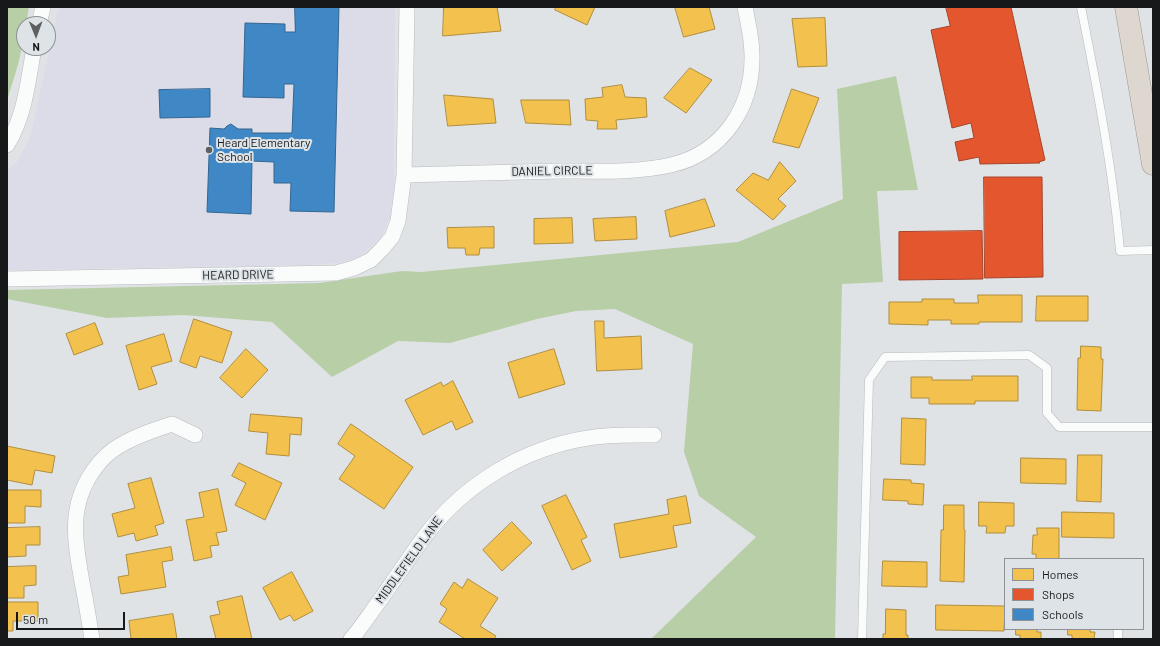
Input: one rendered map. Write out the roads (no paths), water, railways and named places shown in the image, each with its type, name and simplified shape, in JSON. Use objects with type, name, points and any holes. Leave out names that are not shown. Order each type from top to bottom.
[{"type":"highway","points":[[1126,7],[1153,164]]},
{"type":"street","points":[[404,175],[407,7]]},
{"type":"street","name":"DANIEL CIRCLE","points":[[404,175],[632,170],[671,165],[694,157],[719,140],[735,120],[747,96],[750,84],[752,56],[749,26],[745,7]]},
{"type":"street","points":[[7,145],[18,123],[32,56]]},
{"type":"street","name":"HEARD DRIVE","points":[[7,279],[336,273],[354,268],[371,260],[392,237],[398,221],[404,175]]},
{"type":"street","points":[[92,639],[75,534],[77,508],[86,482],[106,456],[119,446],[135,438],[172,424],[195,435]]},
{"type":"street","name":"MIDDLEFIELD LANE","points":[[351,639],[439,518],[466,493],[490,475],[529,455],[570,441],[589,437],[654,435]]},
{"type":"lane","points":[[1081,7],[1100,110],[1118,228],[1120,251],[1153,250]]},
{"type":"lane","points":[[862,639],[869,380],[885,357],[1029,355],[1047,368],[1047,413],[1059,427],[1153,427]]},
{"type":"place","name":"Heard Elementary School","points":[[209,150]]}]
